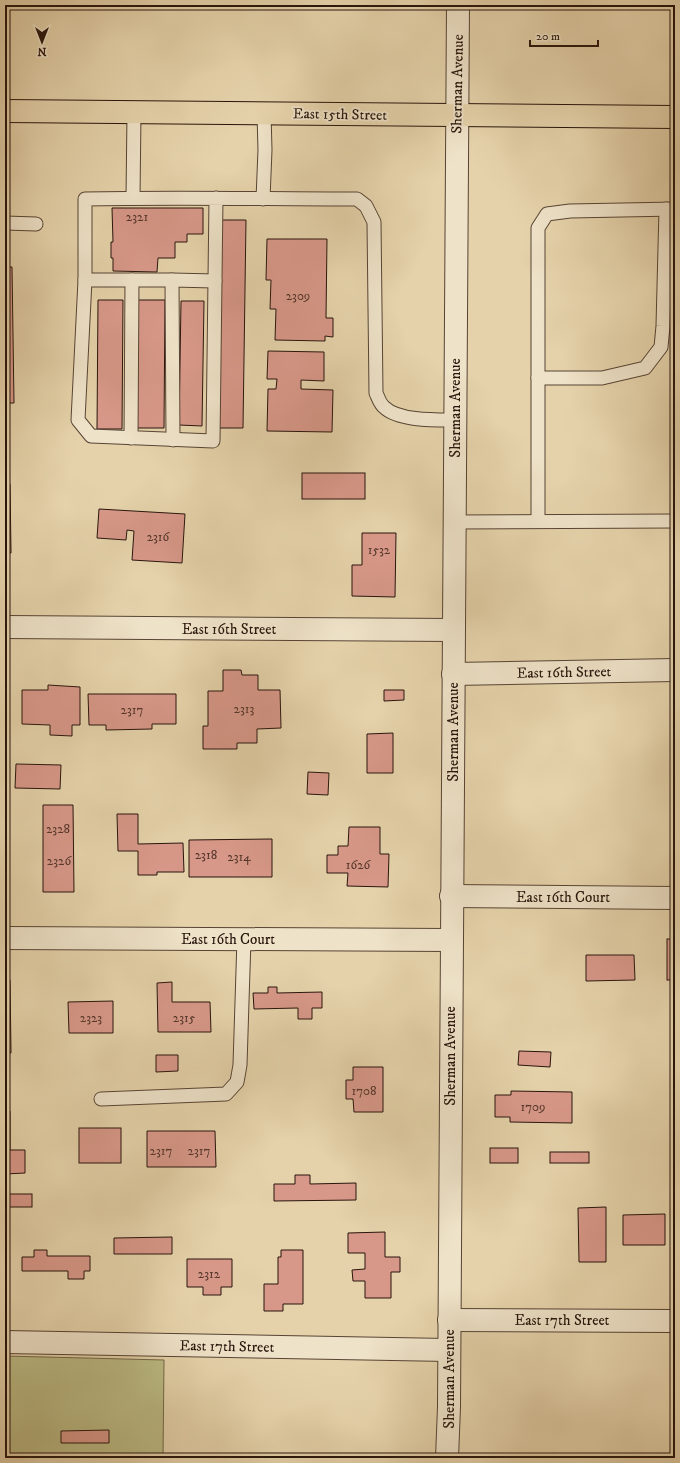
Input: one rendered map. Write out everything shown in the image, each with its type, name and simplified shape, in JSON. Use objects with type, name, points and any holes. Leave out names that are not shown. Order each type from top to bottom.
[{"type":"main road","name":"East 15th Street","points":[[5,111],[675,117]]},
{"type":"street","name":"Sherman Avenue","points":[[447,1458],[458,5]]},
{"type":"street","name":"East 16th Street","points":[[5,627],[453,630]]},
{"type":"street","name":"East 16th Street","points":[[453,674],[675,670]]},
{"type":"street","name":"East 16th Court","points":[[451,896],[675,898]]},
{"type":"street","name":"East 16th Court","points":[[5,938],[451,940]]},
{"type":"street","name":"East 17th Street","points":[[449,1320],[675,1321]]},
{"type":"street","name":"East 17th Street","points":[[5,1342],[448,1350]]},
{"type":"lane","points":[[133,198],[134,112]]},
{"type":"lane","points":[[263,199],[265,150],[264,114]]},
{"type":"lane","points":[[216,198],[213,441],[91,436],[78,420],[85,280],[85,199],[133,198],[216,198],[263,199],[357,199],[366,206],[374,222],[376,393],[383,407],[398,415],[425,420],[455,420]]},
{"type":"lane","points":[[538,378],[602,378],[644,368],[661,347],[670,209],[570,211],[547,214],[538,228],[538,378],[538,521]]},
{"type":"lane","points":[[5,223],[36,224]]},
{"type":"lane","points":[[85,280],[215,281]]},
{"type":"lane","points":[[131,438],[132,280]]},
{"type":"lane","points":[[172,280],[173,440]]},
{"type":"lane","points":[[455,522],[675,521]]},
{"type":"lane","points":[[101,1099],[226,1094],[237,1082],[240,1065],[244,939]]},
{"type":"shaded area","points":[[5,1356],[164,1360],[163,1458],[5,1458]]},
{"type":"building","points":[[112,208],[203,208],[203,234],[187,234],[187,242],[175,242],[175,258],[158,258],[157,272],[113,271],[113,258],[111,258],[111,242],[113,242]]},
{"type":"building","points":[[221,220],[246,220],[243,428],[219,428]]},
{"type":"building","points":[[267,239],[327,239],[326,318],[333,318],[333,337],[325,336],[325,341],[275,340],[276,309],[270,309],[271,280],[266,280]]},
{"type":"building","points":[[5,267],[12,267],[14,403],[5,403]]},
{"type":"building","points":[[98,300],[123,300],[122,429],[97,429]]},
{"type":"building","points":[[136,300],[165,300],[164,428],[136,428]]},
{"type":"building","points":[[181,301],[204,301],[202,426],[179,425]]},
{"type":"building","points":[[268,351],[324,352],[324,381],[301,380],[301,389],[333,390],[332,432],[267,431],[268,389],[276,389],[277,379],[267,379]]},
{"type":"building","points":[[302,473],[365,473],[365,499],[302,499]]},
{"type":"building","points":[[5,484],[10,484],[11,553],[5,553]]},
{"type":"building","points":[[99,509],[185,514],[182,563],[132,560],[134,531],[127,530],[126,540],[97,538]]},
{"type":"building","points":[[362,533],[396,533],[395,597],[352,596],[352,565],[362,565]]},
{"type":"building","points":[[223,670],[241,670],[242,675],[258,675],[258,690],[280,690],[281,728],[257,729],[257,743],[237,743],[237,749],[203,749],[203,726],[208,726],[208,691],[223,691]]},
{"type":"building","points":[[48,685],[80,687],[80,725],[72,725],[72,736],[50,735],[50,725],[22,724],[22,690],[48,690]]},
{"type":"building","points":[[384,690],[404,690],[404,700],[384,701]]},
{"type":"building","points":[[88,694],[176,694],[176,724],[152,724],[152,729],[106,730],[106,725],[89,725]]},
{"type":"building","points":[[393,733],[393,773],[367,773],[367,734]]},
{"type":"building","points":[[16,764],[61,765],[60,789],[15,788]]},
{"type":"building","points":[[308,772],[329,773],[328,795],[307,794]]},
{"type":"building","points":[[43,805],[73,805],[74,892],[43,892]]},
{"type":"building","points":[[117,814],[138,814],[138,844],[183,843],[184,872],[157,872],[157,875],[138,875],[138,851],[118,851]]},
{"type":"building","points":[[349,827],[380,827],[380,854],[389,854],[388,887],[347,886],[348,873],[327,873],[327,855],[338,855],[338,846],[348,846]]},
{"type":"building","points":[[272,839],[272,877],[189,877],[189,840]]},
{"type":"building","points":[[5,852],[8,852],[6,884],[5,884]]},
{"type":"building","points":[[667,939],[675,939],[675,980],[667,980]]},
{"type":"building","points":[[586,955],[634,955],[635,980],[586,981]]},
{"type":"building","points":[[5,980],[10,980],[11,1053],[5,1053]]},
{"type":"building","points":[[172,982],[172,1002],[210,1002],[211,1032],[158,1032],[157,983]]},
{"type":"building","points":[[268,987],[277,987],[277,993],[322,992],[322,1008],[312,1008],[312,1019],[298,1019],[298,1008],[254,1009],[253,993],[268,993]]},
{"type":"building","points":[[113,1001],[113,1033],[69,1033],[68,1002]]},
{"type":"building","points":[[519,1051],[551,1052],[550,1067],[518,1065]]},
{"type":"building","points":[[156,1055],[178,1055],[178,1071],[156,1072]]},
{"type":"building","points":[[353,1067],[383,1067],[383,1112],[354,1112],[353,1099],[346,1099],[346,1080],[353,1080]]},
{"type":"building","points":[[511,1091],[572,1092],[572,1123],[510,1122],[510,1117],[495,1117],[495,1095],[511,1095]]},
{"type":"building","points":[[5,1111],[10,1111],[10,1150],[25,1150],[25,1173],[5,1174]]},
{"type":"building","points":[[79,1128],[121,1128],[121,1163],[79,1163]]},
{"type":"building","points":[[147,1131],[215,1131],[216,1167],[147,1167]]},
{"type":"building","points":[[490,1148],[518,1148],[518,1163],[490,1163]]},
{"type":"building","points":[[550,1152],[589,1152],[589,1163],[550,1163]]},
{"type":"building","points":[[295,1175],[310,1175],[310,1184],[356,1183],[356,1200],[274,1201],[274,1184],[295,1184]]},
{"type":"building","points":[[5,1194],[32,1194],[32,1207],[5,1207]]},
{"type":"building","points":[[606,1207],[606,1262],[579,1262],[578,1208]]},
{"type":"building","points":[[665,1214],[665,1245],[623,1245],[623,1215]]},
{"type":"building","points":[[385,1232],[385,1257],[400,1257],[400,1272],[391,1272],[391,1298],[365,1298],[365,1281],[353,1281],[352,1270],[365,1269],[365,1253],[348,1253],[348,1233]]},
{"type":"building","points":[[172,1237],[172,1254],[114,1254],[114,1238]]},
{"type":"building","points":[[34,1250],[47,1250],[47,1256],[90,1256],[90,1271],[84,1271],[84,1279],[68,1279],[68,1271],[22,1271],[22,1257],[34,1257]]},
{"type":"building","points":[[281,1250],[303,1250],[303,1304],[283,1304],[283,1311],[264,1311],[264,1284],[278,1284],[278,1257],[281,1257]]},
{"type":"building","points":[[187,1259],[232,1259],[232,1287],[221,1287],[221,1295],[203,1295],[203,1287],[187,1287]]},
{"type":"building","points":[[109,1430],[109,1443],[61,1443],[61,1431]]}]
